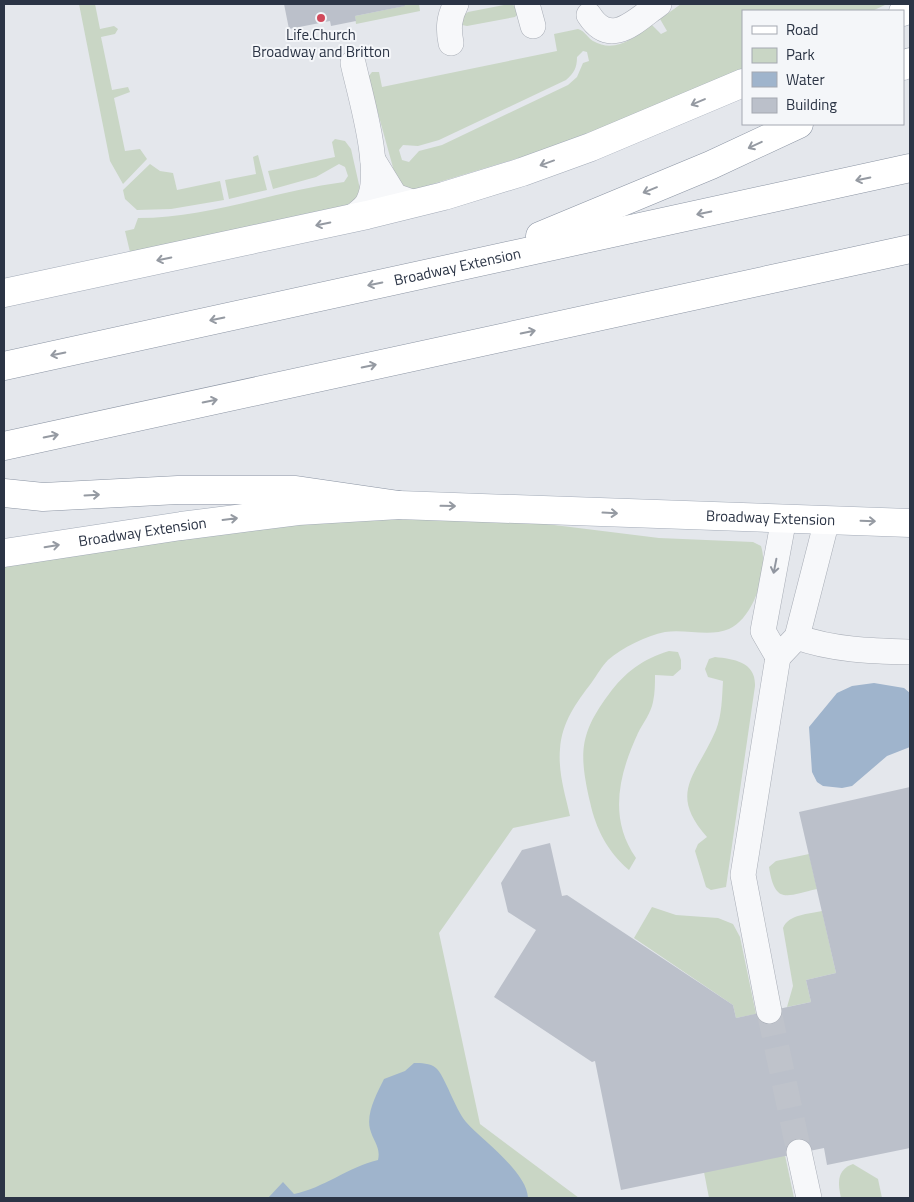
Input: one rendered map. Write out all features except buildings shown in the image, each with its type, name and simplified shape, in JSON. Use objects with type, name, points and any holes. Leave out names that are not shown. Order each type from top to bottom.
[{"type":"main road","points":[[4,293],[415,203],[513,174],[591,147],[742,83]]},
{"type":"main road","points":[[474,263],[711,165],[797,125]]},
{"type":"main road","name":"Broadway Extension","points":[[4,366],[910,168]]},
{"type":"main road","points":[[4,446],[910,248]]},
{"type":"main road","points":[[4,493],[43,497],[178,490],[296,490],[399,505]]},
{"type":"main road","name":"Broadway Extension","points":[[4,553],[181,526],[298,511],[399,505],[910,523]]},
{"type":"street","points":[[451,43],[448,29],[451,14],[456,4]]},
{"type":"street","points":[[589,15],[595,25],[605,30],[616,32],[626,28],[659,4]]},
{"type":"street","points":[[352,218],[368,203],[372,188],[373,160],[353,62]]},
{"type":"street","points":[[373,160],[395,196],[415,203]]},
{"type":"street","points":[[778,657],[763,630],[784,518]]},
{"type":"street","points":[[769,1011],[743,875],[778,657],[797,637],[827,520]]},
{"type":"street","points":[[797,637],[813,643],[834,646],[910,652]]},
{"type":"street","points":[[799,1152],[809,1198]]},
{"type":"green space","points":[[79,4],[95,4],[100,29],[114,26],[118,29],[115,34],[101,37],[112,90],[128,87],[130,92],[114,98],[125,151],[140,149],[147,159],[123,184],[110,161]]},
{"type":"green space","points":[[404,4],[419,4],[420,11],[356,24],[355,16],[404,6]]},
{"type":"green space","points":[[509,4],[516,6],[518,14],[515,17],[467,26],[462,25],[464,15],[468,12]]},
{"type":"green space","points":[[681,4],[885,5],[874,10],[742,10],[742,68],[630,117],[535,153],[413,190],[409,190],[397,182],[368,77],[372,72],[379,72],[382,87],[557,51],[554,34],[578,29],[583,31],[593,41],[609,46],[632,39],[652,25],[661,34],[667,31],[660,19]],"holes":[[[583,51],[587,52],[589,61],[583,63],[577,77],[568,85],[442,145],[419,151],[409,162],[402,160],[399,150],[403,145],[418,146],[439,140],[566,80],[574,70],[577,57]]]},
{"type":"green space","points":[[335,139],[345,141],[351,149],[360,195],[351,204],[130,252],[125,231],[134,229],[138,218],[190,214],[292,191],[344,182],[348,176],[345,167],[339,164],[316,177],[273,189],[268,171],[335,157],[332,142]]},
{"type":"green space","points":[[258,155],[267,190],[229,199],[225,180],[256,174],[253,157]]},
{"type":"green space","points":[[150,164],[160,171],[173,173],[177,190],[220,181],[224,200],[171,209],[137,210],[125,199],[123,190]]},
{"type":"green space","points":[[416,518],[530,522],[659,538],[753,542],[761,546],[763,568],[761,580],[752,604],[746,615],[738,623],[722,631],[706,633],[673,631],[658,634],[628,646],[606,662],[571,713],[561,739],[561,775],[570,816],[513,828],[439,933],[480,1124],[579,1198],[4,1198],[4,567],[215,534],[304,524]]},
{"type":"green space","points":[[669,651],[678,652],[681,660],[681,669],[673,676],[655,675],[655,692],[652,706],[631,749],[619,796],[619,812],[622,827],[627,843],[636,858],[629,870],[614,855],[599,830],[586,785],[583,757],[584,745],[587,733],[599,708],[621,679],[643,662]]},
{"type":"green space","points":[[715,657],[736,661],[748,667],[752,672],[755,686],[726,887],[711,890],[706,887],[695,851],[698,844],[707,837],[695,821],[689,808],[687,795],[689,784],[709,746],[719,718],[723,681],[708,677],[705,669],[709,659]]},
{"type":"green space","points":[[809,854],[817,889],[790,895],[779,893],[775,887],[769,867],[776,861]]},
{"type":"green space","points":[[652,907],[676,915],[718,918],[733,924],[740,937],[756,1014],[736,1018],[733,1005],[634,938]]},
{"type":"green space","points":[[822,911],[836,973],[806,980],[811,1002],[787,1007],[793,986],[783,928],[786,923],[795,917]]},
{"type":"green space","points":[[785,1155],[794,1198],[709,1198],[704,1172]]},
{"type":"green space","points":[[853,1164],[878,1179],[882,1198],[841,1198],[839,1178],[847,1167]]},
{"type":"water","points":[[874,683],[904,688],[910,693],[910,747],[887,756],[852,786],[842,788],[823,786],[817,782],[812,772],[809,727],[837,693],[852,686]]},
{"type":"water","points":[[414,1063],[428,1064],[436,1068],[466,1122],[512,1168],[526,1188],[528,1198],[268,1198],[283,1182],[294,1194],[316,1187],[356,1167],[378,1160],[378,1148],[371,1133],[369,1123],[373,1103],[384,1079],[405,1071]]},
{"type":"tunnel","points":[[769,1011],[799,1152]]},
{"type":"place","name":"Life.Church Broadway and Britton","points":[[321,18]]}]
